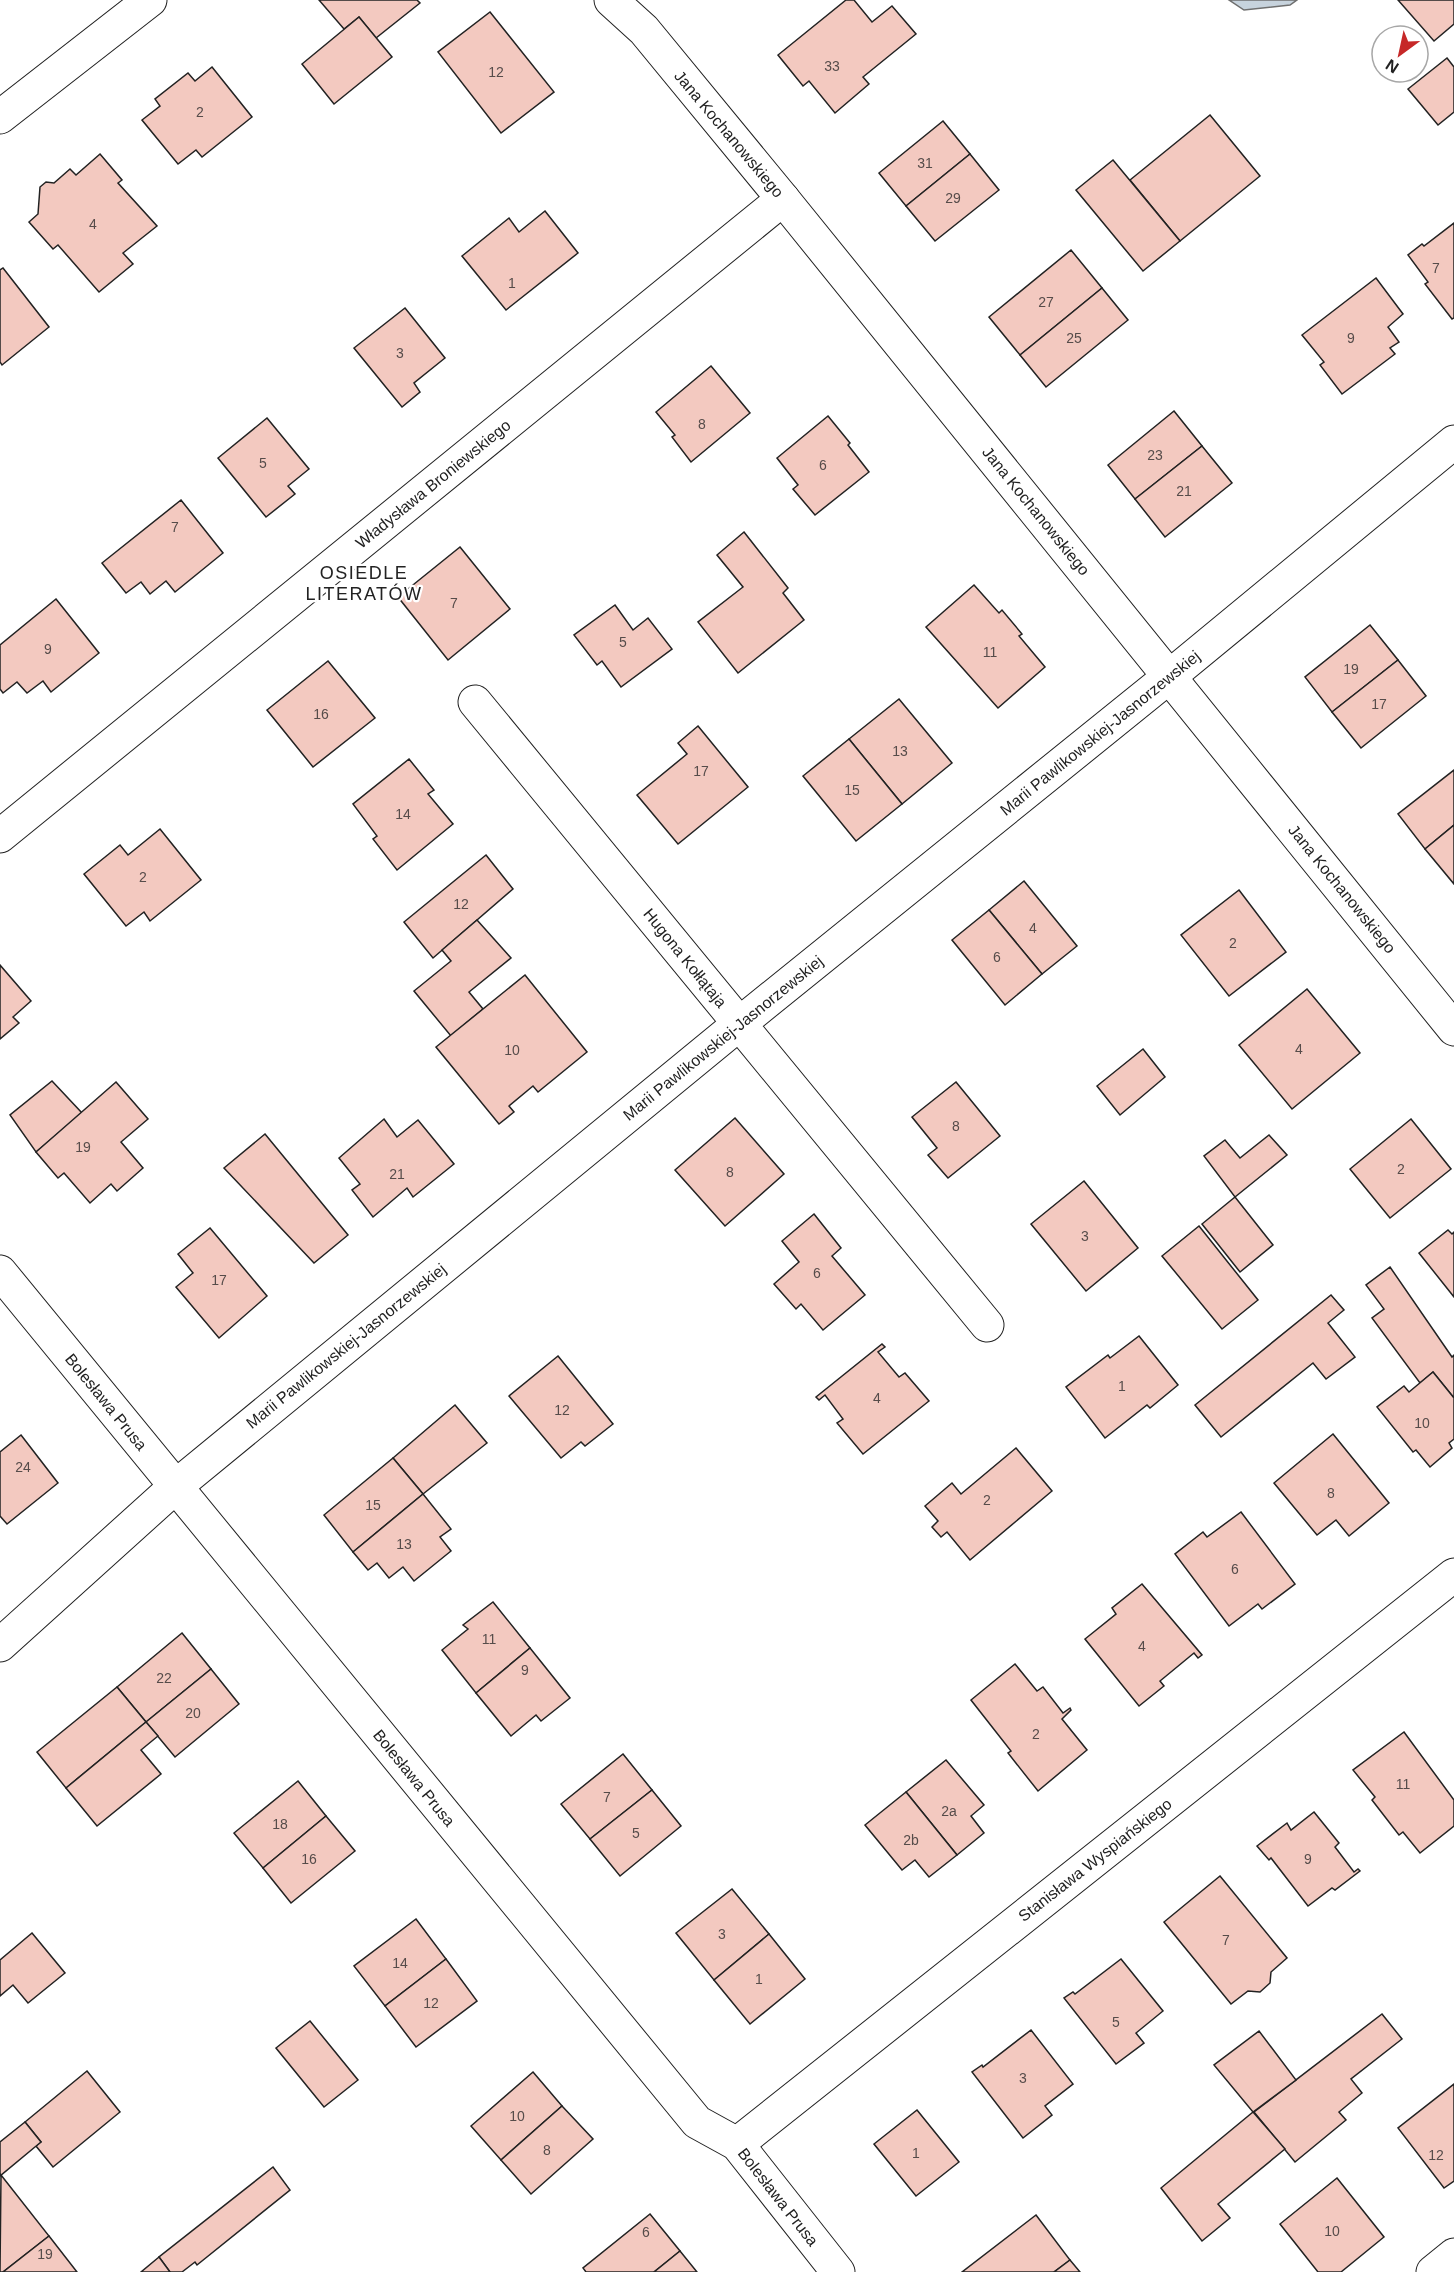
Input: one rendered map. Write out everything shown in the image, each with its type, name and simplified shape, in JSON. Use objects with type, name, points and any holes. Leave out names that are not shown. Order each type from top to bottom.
[{"type":"street","points":[[0,117],[150,0]]},
{"type":"street","name":"Jana Kochanowskiego","points":[[611,0],[644,30],[783,199],[1454,1029]]},
{"type":"street","name":"Władysława Broniewskiego","points":[[0,836],[783,199]]},
{"type":"street","name":"Marii Pawlikowskiej-Jasnorzewskiej","points":[[0,1645],[175,1487],[1454,442]]},
{"type":"street","name":"Hugona Kołłątaja","points":[[476,702],[987,1325]]},
{"type":"street","name":"Bolesława Prusa","points":[[0,1272],[697,2122],[737,2144],[838,2272]]},
{"type":"street","name":"Stanisława Wyspiańskiego","points":[[737,2144],[1454,1575]]},
{"type":"street","points":[[1433,2272],[1454,2255]]},
{"type":"shaded area","points":[[1229,0],[1297,0],[1290,5],[1244,10]]},
{"type":"building","points":[[319,0],[417,0],[420,3],[376,38],[359,17],[344,29]]},
{"type":"building","points":[[846,0],[854,0],[872,22],[892,6],[916,34],[863,77],[869,84],[835,113],[809,81],[803,86],[778,55]]},
{"type":"building","points":[[1398,0],[1454,0],[1454,24],[1434,41],[1430,36],[1430,24],[1419,24]]},
{"type":"building","points":[[490,12],[554,92],[501,133],[438,52]]},
{"type":"building","points":[[359,17],[392,57],[334,104],[302,64]]},
{"type":"building","points":[[1447,58],[1454,67],[1454,112],[1438,125],[1408,89],[1414,84],[1430,84],[1430,72]]},
{"type":"building","points":[[212,67],[252,117],[202,157],[196,150],[178,164],[142,120],[160,106],[155,99],[188,73],[195,81]]},
{"type":"building","points":[[1210,115],[1260,176],[1180,241],[1130,180]]},
{"type":"building","points":[[943,121],[970,154],[906,206],[879,173]]},
{"type":"building","points":[[100,154],[122,180],[118,183],[157,226],[123,253],[133,264],[99,292],[58,245],[53,249],[29,222],[38,214],[40,187],[46,182],[54,183],[70,169],[76,175]]},
{"type":"building","points":[[970,154],[999,190],[935,241],[906,206]]},
{"type":"building","points":[[1113,160],[1180,241],[1143,271],[1076,190]]},
{"type":"building","points":[[545,211],[578,253],[506,310],[462,256],[509,218],[519,232]]},
{"type":"building","points":[[1454,223],[1454,318],[1452,319],[1425,284],[1428,282],[1408,255]]},
{"type":"building","points":[[1071,250],[1102,288],[1020,355],[989,317]]},
{"type":"building","points":[[3,268],[49,327],[2,365],[0,362],[0,270]]},
{"type":"building","points":[[1376,278],[1403,314],[1388,327],[1399,342],[1390,348],[1395,354],[1342,394],[1320,365],[1324,362],[1302,335]]},
{"type":"building","points":[[1102,288],[1128,320],[1046,387],[1020,355]]},
{"type":"building","points":[[405,308],[445,358],[414,383],[420,392],[402,407],[354,348]]},
{"type":"building","points":[[711,366],[750,413],[691,462],[672,437],[675,435],[656,412]]},
{"type":"building","points":[[1174,411],[1202,446],[1135,499],[1108,465]]},
{"type":"building","points":[[828,416],[850,443],[848,445],[869,472],[815,515],[793,489],[798,485],[777,458]]},
{"type":"building","points":[[267,418],[309,469],[288,486],[295,494],[266,517],[218,458]]},
{"type":"building","points":[[1202,446],[1232,483],[1165,537],[1135,499]]},
{"type":"building","points":[[181,500],[223,553],[175,592],[166,581],[150,594],[141,582],[126,593],[102,563]]},
{"type":"building","points":[[744,532],[788,588],[783,593],[804,620],[738,673],[698,622],[743,587],[717,555]]},
{"type":"building","points":[[460,547],[510,609],[448,660],[398,597]]},
{"type":"building","points":[[974,585],[999,613],[1002,610],[1022,634],[1019,636],[1045,667],[998,708],[926,627]]},
{"type":"building","points":[[56,599],[99,653],[51,692],[43,681],[27,693],[17,682],[3,693],[0,689],[0,645]]},
{"type":"building","points":[[615,605],[633,630],[648,618],[672,649],[621,687],[602,661],[597,665],[574,635]]},
{"type":"building","points":[[1370,625],[1398,660],[1332,712],[1305,677]]},
{"type":"building","points":[[1398,660],[1426,696],[1361,748],[1332,712]]},
{"type":"building","points":[[328,661],[375,718],[313,767],[267,710]]},
{"type":"building","points":[[899,699],[952,763],[902,804],[849,739]]},
{"type":"building","points":[[698,726],[748,787],[678,844],[637,795],[687,754],[678,743]]},
{"type":"building","points":[[849,739],[902,804],[856,841],[803,776]]},
{"type":"building","points":[[409,759],[434,790],[428,794],[453,824],[397,870],[373,839],[377,836],[353,804]]},
{"type":"building","points":[[1454,770],[1454,825],[1425,849],[1398,814]]},
{"type":"building","points":[[1454,825],[1454,884],[1425,849]]},
{"type":"building","points":[[160,829],[201,880],[150,921],[144,912],[126,926],[84,874],[120,845],[128,855]]},
{"type":"building","points":[[486,855],[513,889],[433,958],[404,922]]},
{"type":"building","points":[[1024,881],[1077,946],[1042,974],[989,910]]},
{"type":"building","points":[[1239,890],[1286,952],[1229,996],[1181,935]]},
{"type":"building","points":[[989,910],[1042,974],[1005,1005],[952,940]]},
{"type":"building","points":[[477,920],[511,958],[469,992],[483,1009],[451,1036],[414,991],[451,961],[442,950]]},
{"type":"building","points":[[0,965],[31,1001],[13,1017],[19,1023],[0,1039]]},
{"type":"building","points":[[525,975],[587,1052],[538,1092],[533,1086],[509,1106],[514,1112],[499,1124],[436,1047]]},
{"type":"building","points":[[1307,989],[1360,1053],[1292,1109],[1239,1045]]},
{"type":"building","points":[[1143,1049],[1165,1077],[1120,1115],[1097,1086]]},
{"type":"building","points":[[52,1081],[82,1113],[36,1152],[10,1115]]},
{"type":"building","points":[[116,1082],[148,1119],[121,1142],[143,1168],[117,1191],[111,1184],[90,1203],[64,1173],[58,1178],[36,1152]]},
{"type":"building","points":[[956,1082],[1000,1136],[948,1178],[928,1155],[937,1148],[912,1117]]},
{"type":"building","points":[[735,1118],[784,1174],[725,1226],[675,1170]]},
{"type":"building","points":[[384,1119],[397,1137],[418,1120],[454,1164],[413,1197],[407,1188],[373,1217],[352,1190],[360,1184],[339,1158]]},
{"type":"building","points":[[1411,1119],[1451,1169],[1390,1218],[1350,1169]]},
{"type":"building","points":[[265,1134],[348,1235],[314,1263],[224,1168]]},
{"type":"building","points":[[1269,1135],[1287,1155],[1235,1197],[1204,1156],[1225,1140],[1240,1158]]},
{"type":"building","points":[[1084,1181],[1138,1248],[1086,1291],[1031,1224]]},
{"type":"building","points":[[1235,1197],[1273,1245],[1240,1272],[1202,1224]]},
{"type":"building","points":[[814,1214],[841,1248],[832,1256],[865,1295],[823,1330],[801,1304],[796,1309],[774,1284],[799,1262],[782,1241]]},
{"type":"building","points":[[1199,1226],[1258,1300],[1222,1329],[1162,1256]]},
{"type":"building","points":[[210,1228],[267,1296],[219,1338],[176,1287],[193,1273],[178,1254]]},
{"type":"building","points":[[1448,1230],[1452,1234],[1454,1232],[1454,1297],[1419,1253]]},
{"type":"building","points":[[1390,1267],[1452,1357],[1454,1355],[1454,1398],[1433,1372],[1420,1383],[1372,1318],[1384,1309],[1366,1285]]},
{"type":"building","points":[[1331,1295],[1344,1310],[1328,1323],[1355,1357],[1326,1379],[1313,1363],[1221,1437],[1195,1405]]},
{"type":"building","points":[[1139,1336],[1178,1385],[1150,1408],[1147,1405],[1105,1438],[1066,1387],[1108,1355],[1110,1358]]},
{"type":"building","points":[[882,1344],[885,1347],[878,1352],[899,1377],[905,1373],[929,1401],[863,1454],[837,1423],[843,1419],[825,1395],[819,1400],[816,1397]]},
{"type":"building","points":[[558,1356],[613,1424],[585,1446],[581,1442],[561,1458],[509,1396]]},
{"type":"building","points":[[1433,1372],[1454,1398],[1454,1439],[1449,1443],[1452,1448],[1430,1467],[1416,1450],[1413,1452],[1377,1407],[1404,1386],[1409,1392]]},
{"type":"building","points":[[455,1405],[487,1443],[423,1494],[393,1458]]},
{"type":"building","points":[[1333,1434],[1389,1503],[1349,1536],[1336,1520],[1317,1535],[1274,1483]]},
{"type":"building","points":[[21,1435],[58,1483],[7,1524],[0,1516],[0,1452]]},
{"type":"building","points":[[1016,1448],[1052,1491],[970,1560],[947,1532],[941,1537],[932,1527],[938,1521],[925,1506],[952,1483],[961,1494]]},
{"type":"building","points":[[393,1458],[423,1494],[353,1552],[324,1515]]},
{"type":"building","points":[[423,1494],[451,1529],[440,1537],[451,1551],[414,1581],[403,1567],[389,1578],[377,1563],[368,1570],[353,1552]]},
{"type":"building","points":[[1241,1512],[1295,1584],[1262,1609],[1258,1604],[1229,1626],[1175,1554],[1203,1532],[1207,1537]]},
{"type":"building","points":[[1142,1584],[1202,1655],[1198,1658],[1194,1653],[1160,1681],[1164,1686],[1139,1706],[1085,1639],[1116,1614],[1112,1608]]},
{"type":"building","points":[[493,1602],[530,1648],[476,1693],[442,1650],[468,1629],[463,1625]]},
{"type":"building","points":[[182,1633],[211,1669],[146,1722],[117,1687]]},
{"type":"building","points":[[530,1648],[570,1698],[541,1721],[536,1715],[511,1736],[476,1693]]},
{"type":"building","points":[[1015,1664],[1037,1691],[1043,1687],[1063,1713],[1070,1708],[1071,1710],[1062,1719],[1087,1750],[1038,1791],[1008,1753],[1011,1751],[971,1700]]},
{"type":"building","points":[[211,1669],[239,1704],[175,1757],[146,1722]]},
{"type":"building","points":[[117,1687],[146,1722],[66,1788],[37,1752]]},
{"type":"building","points":[[146,1722],[158,1736],[141,1750],[161,1774],[97,1826],[66,1788]]},
{"type":"building","points":[[1404,1732],[1454,1800],[1454,1826],[1420,1853],[1403,1832],[1399,1835],[1372,1800],[1375,1797],[1353,1770]]},
{"type":"building","points":[[623,1754],[652,1790],[590,1839],[561,1804]]},
{"type":"building","points":[[946,1760],[984,1805],[971,1816],[984,1833],[957,1855],[906,1792]]},
{"type":"building","points":[[298,1781],[326,1816],[263,1868],[234,1833]]},
{"type":"building","points":[[652,1790],[681,1826],[620,1876],[590,1839]]},
{"type":"building","points":[[906,1792],[957,1855],[929,1877],[915,1860],[902,1870],[865,1825]]},
{"type":"building","points":[[1314,1812],[1339,1843],[1335,1847],[1354,1872],[1358,1869],[1360,1871],[1335,1890],[1332,1888],[1308,1906],[1271,1858],[1269,1860],[1257,1846],[1287,1823],[1291,1830]]},
{"type":"building","points":[[326,1816],[355,1851],[291,1903],[263,1868]]},
{"type":"building","points":[[1220,1876],[1287,1958],[1271,1972],[1270,1983],[1260,1992],[1248,1991],[1231,2004],[1164,1922]]},
{"type":"building","points":[[732,1889],[769,1934],[714,1980],[676,1933]]},
{"type":"building","points":[[416,1919],[446,1959],[385,2006],[354,1966]]},
{"type":"building","points":[[32,1933],[65,1973],[28,2003],[13,1985],[0,1996],[0,1960]]},
{"type":"building","points":[[769,1934],[805,1979],[750,2024],[714,1980]]},
{"type":"building","points":[[446,1959],[477,2001],[416,2047],[385,2006]]},
{"type":"building","points":[[1121,1959],[1163,2011],[1136,2033],[1144,2043],[1116,2064],[1064,1998],[1073,1992],[1075,1994]]},
{"type":"building","points":[[1382,2014],[1402,2039],[1351,2079],[1362,2093],[1339,2112],[1346,2120],[1295,2162],[1254,2112]]},
{"type":"building","points":[[310,2021],[358,2080],[324,2107],[276,2048]]},
{"type":"building","points":[[1031,2030],[1073,2084],[1045,2106],[1052,2115],[1023,2138],[972,2072],[982,2065],[983,2067]]},
{"type":"building","points":[[1259,2031],[1296,2080],[1253,2112],[1214,2065]]},
{"type":"building","points":[[87,2071],[120,2112],[53,2167],[36,2146],[41,2142],[25,2122]]},
{"type":"building","points":[[533,2072],[562,2106],[501,2160],[471,2126]]},
{"type":"building","points":[[1454,2084],[1454,2181],[1444,2188],[1398,2128]]},
{"type":"building","points":[[562,2106],[593,2139],[531,2194],[501,2160]]},
{"type":"building","points":[[917,2110],[959,2162],[916,2196],[874,2144]]},
{"type":"building","points":[[1253,2112],[1285,2149],[1218,2204],[1230,2218],[1202,2241],[1161,2188]]},
{"type":"building","points":[[25,2122],[41,2142],[0,2176],[0,2142]]},
{"type":"building","points":[[273,2167],[290,2190],[197,2265],[195,2262],[182,2272],[170,2272],[159,2257]]},
{"type":"building","points":[[1,2175],[49,2236],[3,2272],[0,2272]]},
{"type":"building","points":[[1337,2178],[1384,2237],[1341,2272],[1318,2272],[1280,2224]]},
{"type":"building","points":[[650,2214],[680,2251],[654,2272],[586,2272],[583,2268]]},
{"type":"building","points":[[1036,2215],[1070,2260],[1054,2272],[962,2272]]},
{"type":"building","points":[[49,2236],[77,2272],[3,2272]]},
{"type":"building","points":[[680,2251],[697,2272],[654,2272]]},
{"type":"building","points":[[159,2257],[170,2272],[141,2272]]},
{"type":"building","points":[[1070,2260],[1080,2272],[1054,2272]]},
{"type":"district","name":"OSIEDLE LITERATÓW","points":[[364,583]]}]
